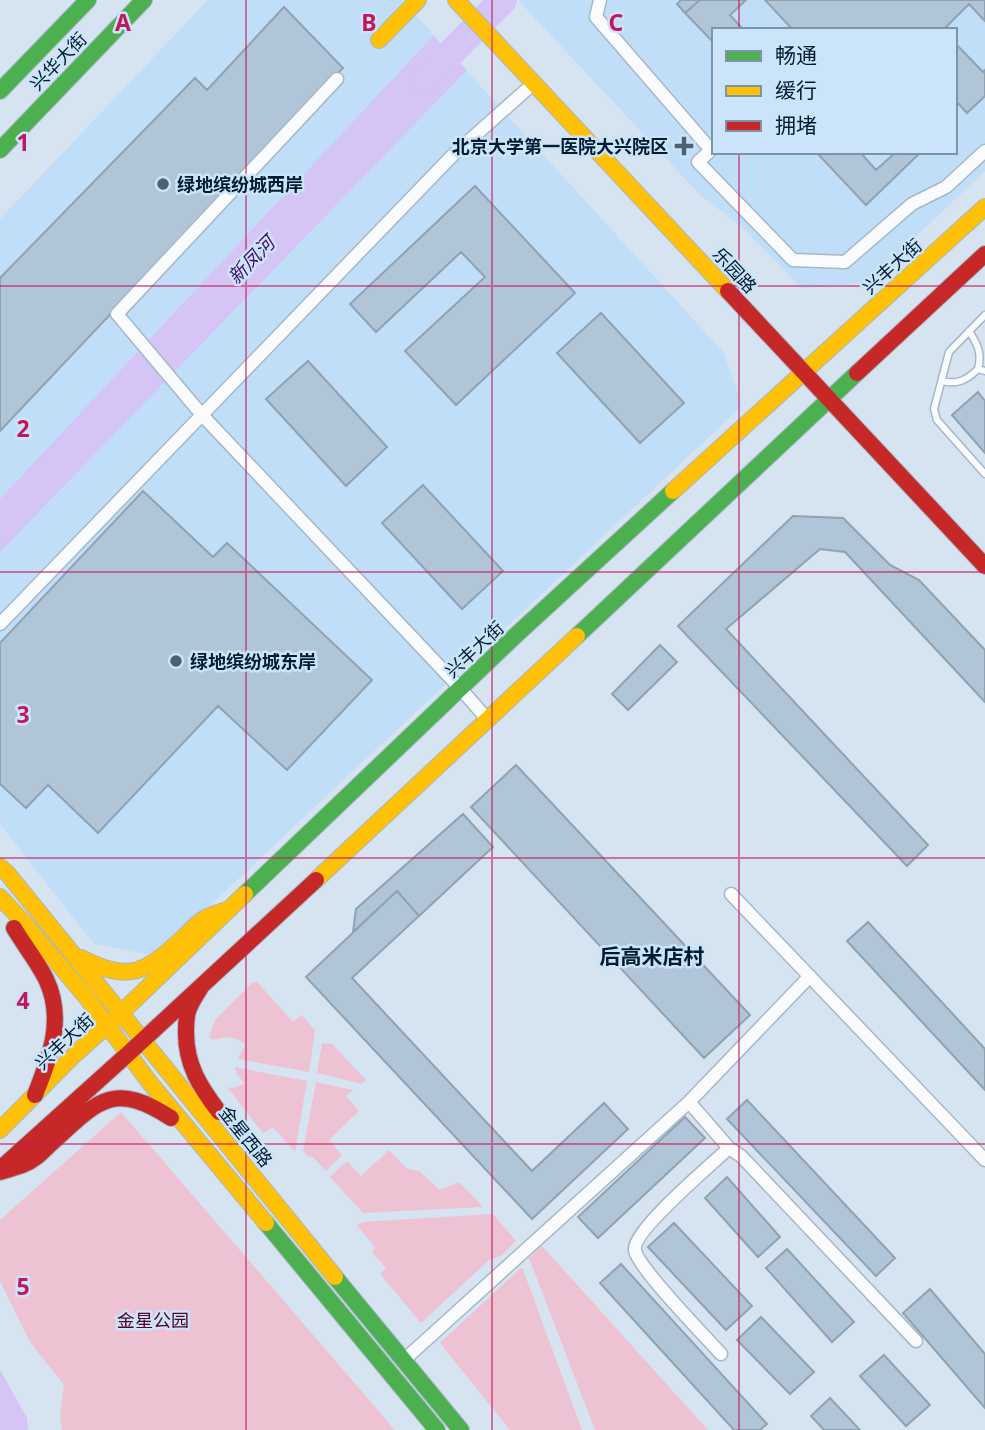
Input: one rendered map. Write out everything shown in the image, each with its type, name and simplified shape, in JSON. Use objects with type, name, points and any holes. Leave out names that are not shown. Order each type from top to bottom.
[{"type":"main road","name":"兴华大街","points":[[0,91],[88,0]]},
{"type":"main road","name":"兴华大街","points":[[0,150],[144,0]]},
{"type":"main road","points":[[379,40],[418,0]]},
{"type":"main road","name":"乐园路","points":[[456,0],[985,566]]},
{"type":"main road","name":"兴丰大街","points":[[0,1130],[73,1056],[460,688],[985,207]]},
{"type":"main road","points":[[0,1170],[201,987],[985,254]]},
{"type":"main road","name":"金星西路","points":[[0,867],[461,1430]]},
{"type":"main road","points":[[0,900],[26,925],[108,1025],[150,1083],[437,1430]]},
{"type":"main road","points":[[0,900],[18,935],[47,980],[55,1002],[57,1023],[54,1042],[35,1094]]},
{"type":"main road","points":[[73,953],[98,967],[120,974],[136,971],[152,964],[204,919],[230,909]]},
{"type":"main road","points":[[201,987],[189,1008],[186,1023],[189,1065],[199,1085],[249,1153],[259,1183]]},
{"type":"main road","points":[[0,1170],[31,1161],[100,1102],[122,1097],[144,1101],[190,1131]]},
{"type":"street","points":[[600,0],[596,17],[711,150],[698,162],[793,260],[845,262],[912,204],[946,187],[985,151]]},
{"type":"street","points":[[337,79],[117,314],[202,415],[488,720]]},
{"type":"street","points":[[0,624],[453,155],[534,83]]},
{"type":"street","points":[[731,894],[985,1160]]},
{"type":"street","points":[[404,1360],[689,1102],[810,976]]},
{"type":"street","points":[[689,1102],[729,1148],[741,1156],[916,1340]]},
{"type":"street","points":[[721,1354],[646,1272],[635,1252],[636,1241],[650,1222],[729,1148]]},
{"type":"lane","points":[[985,315],[949,352],[934,409],[937,420],[985,474]]},
{"type":"lane","points":[[942,381],[957,383],[981,370],[981,357],[969,331]]},
{"type":"shaded area","points":[[208,0],[402,0],[724,353],[742,406],[156,956],[94,944],[0,824],[0,219]]},
{"type":"shaded area","name":"北京大学第一医院大兴院区","points":[[518,0],[985,0],[985,171],[867,283],[802,288],[741,226],[701,196]]},
{"type":"green space","points":[[253,982],[257,982],[293,1022],[302,1015],[315,1030],[309,1072],[238,1059],[245,1045],[242,1042],[230,1038],[213,1040],[209,1037],[215,1020]]},
{"type":"green space","points":[[322,1043],[332,1044],[366,1080],[362,1084],[317,1073]]},
{"type":"green space","points":[[235,1067],[307,1081],[295,1152],[273,1127],[263,1133],[227,1087],[232,1088],[244,1083]]},
{"type":"green space","points":[[316,1082],[353,1090],[346,1096],[359,1111],[329,1140],[342,1155],[326,1171],[303,1151]]},
{"type":"green space","name":"金星公园","points":[[121,1112],[395,1430],[62,1430],[60,1415],[64,1385],[30,1342],[0,1281],[0,1220]]},
{"type":"green space","points":[[389,1150],[407,1169],[419,1171],[440,1190],[459,1182],[483,1207],[363,1213],[330,1177],[347,1161],[361,1176]]},
{"type":"green space","points":[[493,1214],[516,1241],[502,1255],[488,1261],[421,1323],[380,1274],[386,1268],[372,1252],[375,1247],[357,1226],[362,1222]]},
{"type":"green space","points":[[542,1246],[708,1430],[595,1430],[529,1258]]},
{"type":"green space","points":[[522,1267],[582,1430],[510,1430],[440,1343]]},
{"type":"water","points":[[433,36],[467,70],[0,552],[0,499]]},
{"type":"water","points":[[0,1370],[27,1418],[28,1430],[0,1430]]},
{"type":"building","points":[[681,0],[700,0],[685,13],[677,4]]},
{"type":"building","points":[[700,0],[746,0],[730,15],[742,28],[712,28],[712,41],[685,13]]},
{"type":"building","points":[[765,0],[985,0],[985,21],[969,4],[945,28],[791,28]]},
{"type":"building","name":"绿地缤纷城西岸","points":[[284,7],[343,68],[0,431],[0,278],[195,78],[207,90]]},
{"type":"building","points":[[957,45],[983,72],[985,70],[985,96],[967,113],[957,102]]},
{"type":"building","points":[[818,154],[862,154],[876,170],[894,154],[919,154],[866,205]]},
{"type":"building","points":[[475,186],[575,293],[456,405],[405,351],[485,277],[461,252],[376,332],[350,304]]},
{"type":"building","points":[[601,313],[684,403],[640,443],[557,353]]},
{"type":"building","points":[[308,361],[387,447],[346,486],[266,399]]},
{"type":"building","points":[[978,392],[985,401],[985,453],[952,415]]},
{"type":"building","points":[[423,485],[503,571],[462,609],[382,523]]},
{"type":"building","name":"绿地缤纷城东岸","points":[[143,491],[213,557],[227,543],[372,680],[287,770],[218,706],[98,833],[48,785],[26,808],[0,784],[0,643]]},
{"type":"building","points":[[793,516],[843,518],[890,565],[919,580],[985,650],[985,702],[845,552],[820,549],[726,629],[928,845],[907,866],[678,626]]},
{"type":"building","points":[[660,645],[677,662],[628,710],[612,694]]},
{"type":"building","points":[[516,765],[750,1015],[704,1058],[471,807]]},
{"type":"building","points":[[463,814],[493,847],[419,916],[397,891],[353,932],[356,909]]},
{"type":"building","points":[[397,891],[419,916],[352,978],[532,1171],[604,1103],[628,1129],[532,1219],[306,977]]},
{"type":"building","points":[[868,922],[985,1049],[985,1090],[847,941]]},
{"type":"building","points":[[747,1100],[895,1258],[876,1276],[727,1119]]},
{"type":"building","points":[[685,1117],[705,1138],[598,1238],[578,1217]]},
{"type":"building","points":[[727,1177],[780,1237],[758,1257],[705,1198]]},
{"type":"building","points":[[674,1223],[752,1306],[726,1330],[648,1247]]},
{"type":"building","points":[[787,1249],[854,1322],[832,1342],[766,1268]]},
{"type":"building","points":[[621,1264],[767,1424],[760,1430],[734,1430],[600,1283]]},
{"type":"building","points":[[930,1289],[985,1354],[985,1408],[903,1313]]},
{"type":"building","points":[[761,1317],[814,1372],[790,1394],[737,1340]]},
{"type":"building","points":[[884,1355],[930,1405],[906,1426],[860,1376]]},
{"type":"building","points":[[830,1398],[860,1430],[824,1430],[811,1416]]},
{"type":"waterway","name":"新凤河","points":[[424,80],[503,0]]},
{"type":"traffic: fast","points":[[0,91],[88,0]]},
{"type":"traffic: fast","points":[[0,150],[144,0]]},
{"type":"traffic: fast","points":[[577,636],[857,373]]},
{"type":"traffic: fast","points":[[245,894],[515,636],[673,491]]},
{"type":"traffic: fast","points":[[266,1223],[437,1430]]},
{"type":"traffic: fast","points":[[335,1277],[461,1430]]},
{"type":"traffic: slow","points":[[379,40],[418,0]]},
{"type":"traffic: slow","points":[[456,0],[728,291]]},
{"type":"traffic: slow","points":[[673,491],[985,207]]},
{"type":"traffic: slow","points":[[316,880],[577,636]]},
{"type":"traffic: slow","points":[[0,867],[335,1277]]},
{"type":"traffic: slow","points":[[0,1130],[73,1056],[245,894]]},
{"type":"traffic: slow","points":[[0,897],[87,998],[150,1083],[266,1223]]},
{"type":"traffic: slow","points":[[81,958],[112,970],[136,970],[158,959],[204,919],[230,909]]},
{"type":"traffic: jam","points":[[857,373],[985,254]]},
{"type":"traffic: jam","points":[[728,291],[985,566]]},
{"type":"traffic: jam","points":[[0,1169],[316,880]]},
{"type":"traffic: jam","points":[[14,928],[46,979],[54,1009],[55,1023],[50,1052],[35,1095]]},
{"type":"traffic: jam","points":[[201,987],[188,1011],[188,1055],[195,1075],[219,1112]]},
{"type":"traffic: jam","points":[[0,1172],[31,1161],[84,1114],[108,1100],[135,1100],[171,1118]]},
{"type":"place","name":"北京大学第一医院大兴院区","points":[[684,146]]},
{"type":"place","name":"绿地缤纷城西岸","points":[[163,184]]},
{"type":"place","name":"绿地缤纷城东岸","points":[[176,661]]},
{"type":"district","name":"后高米店村","points":[[652,956]]}]
